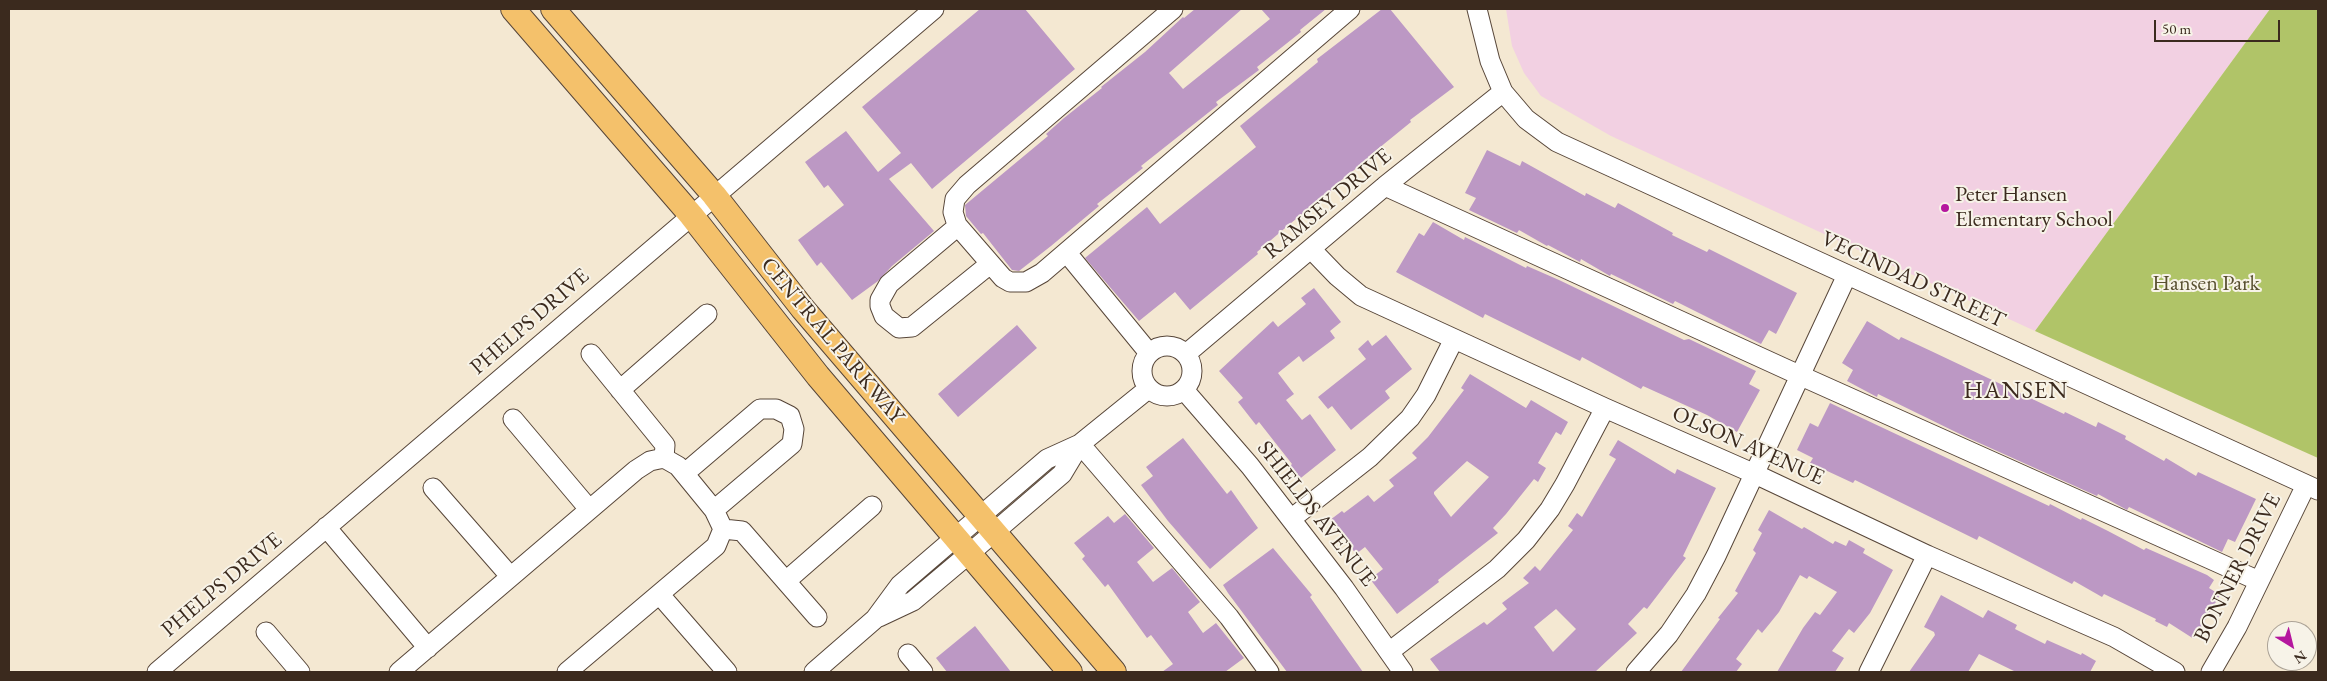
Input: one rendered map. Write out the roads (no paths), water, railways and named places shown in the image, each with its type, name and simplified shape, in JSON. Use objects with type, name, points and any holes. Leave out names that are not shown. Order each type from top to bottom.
[{"type":"main road","name":"CENTRAL PARKWAY","points":[[513,9],[692,215],[818,376],[1070,672]]},
{"type":"main road","name":"CENTRAL PARKWAY","points":[[553,9],[714,195],[803,309],[1114,672]]},
{"type":"street","name":"PHELPS DRIVE","points":[[157,672],[934,9]]},
{"type":"street","points":[[1173,9],[960,192],[955,199],[953,212],[958,226],[1003,278],[1010,282],[1026,282],[1034,279],[1067,253],[1350,9]]},
{"type":"street","name":"VECINDAD STREET","points":[[1477,9],[1490,61],[1503,92],[1526,119],[1557,142],[2312,488]]},
{"type":"street","name":"RAMSEY DRIVE","points":[[1186,354],[1385,186],[1503,92]]},
{"type":"street","points":[[1385,186],[1799,375],[2260,581]]},
{"type":"street","points":[[958,226],[889,284],[880,300],[884,316],[898,328],[912,327],[990,264]]},
{"type":"street","name":"OLSON AVENUE","points":[[1311,250],[1361,296],[1605,408],[1755,474],[1927,555],[2114,636],[2175,672]]},
{"type":"street","points":[[1067,253],[1149,353]]},
{"type":"street","points":[[1636,672],[1669,634],[1696,594],[1755,474],[1799,375],[1847,275]]},
{"type":"street","points":[[620,390],[707,314]]},
{"type":"street","points":[[1291,519],[1370,457],[1410,418],[1426,395],[1454,339]]},
{"type":"street","points":[[1173,346],[1186,354],[1192,369],[1189,384],[1184,390],[1169,397],[1154,393],[1148,388],[1142,374],[1145,358],[1149,353],[1157,348],[1173,346]]},
{"type":"street","points":[[591,354],[665,446],[664,458]]},
{"type":"street","points":[[814,672],[876,619],[900,585],[963,545],[987,525],[1062,474],[1080,444],[1148,388]]},
{"type":"street","name":"SHIELDS AVENUE","points":[[1184,390],[1250,466],[1403,672]]},
{"type":"street","points":[[1390,652],[1496,569],[1526,540],[1550,509],[1565,484],[1605,408]]},
{"type":"street","points":[[685,473],[760,409],[776,409],[790,416],[794,429],[792,444],[714,510]]},
{"type":"street","points":[[513,419],[589,509]]},
{"type":"street","points":[[1080,444],[1228,616],[1269,672]]},
{"type":"street","points":[[399,672],[636,470],[650,461],[664,458],[678,466],[685,473],[714,510],[723,529],[716,546],[579,668]]},
{"type":"street","points":[[433,488],[510,576]]},
{"type":"street","name":"BONNER DRIVE","points":[[2211,672],[2312,488]]},
{"type":"street","points":[[786,581],[872,506]]},
{"type":"street","points":[[326,527],[428,648]]},
{"type":"street","points":[[723,529],[742,531],[817,617]]},
{"type":"street","points":[[1869,672],[1927,555]]},
{"type":"street","points":[[660,595],[727,672]]},
{"type":"street","points":[[266,632],[300,672]]},
{"type":"street","points":[[908,654],[923,672]]},
{"type":"place","name":"Peter Hansen Elementary School","points":[[1945,208]]},
{"type":"district","name":"HANSEN","points":[[2016,391]]},
{"type":"park label","name":"Hansen Park","points":[[2206,284]]}]
